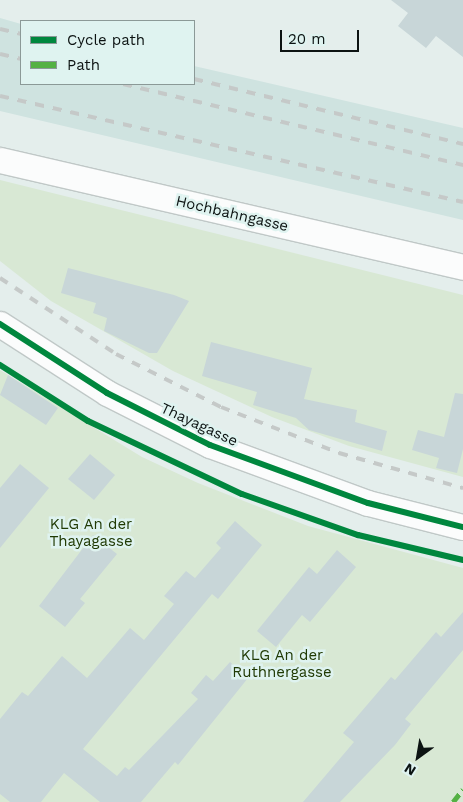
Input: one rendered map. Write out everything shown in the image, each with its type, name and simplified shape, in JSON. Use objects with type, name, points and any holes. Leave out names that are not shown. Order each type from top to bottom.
[{"type":"street","name":"Hochbahngasse","points":[[0,160],[463,267]]},
{"type":"street","name":"Thayagasse","points":[[0,324],[98,388],[210,446],[368,503],[463,527]]},
{"type":"shaded area","points":[[0,18],[20,24],[20,85],[195,85],[195,66],[463,128],[463,220],[0,111]]},
{"type":"green space","points":[[0,180],[463,295],[463,477],[349,446],[272,417],[173,371],[51,301],[0,261]]},
{"type":"green space","name":"KLG An der Ruthnergasse","points":[[0,370],[142,457],[198,483],[308,526],[463,568],[463,802],[0,802]]},
{"type":"building","points":[[391,0],[463,0],[463,57],[436,36],[426,48],[398,26],[408,13]]},
{"type":"building","points":[[68,268],[174,295],[189,301],[157,353],[149,353],[104,331],[107,318],[93,313],[96,303],[61,293]]},
{"type":"building","points":[[211,342],[312,368],[304,399],[357,410],[355,422],[387,431],[382,451],[309,430],[296,418],[253,405],[257,392],[202,376]]},
{"type":"building","points":[[8,375],[58,408],[46,425],[0,395]]},
{"type":"building","points":[[455,393],[463,394],[463,449],[457,473],[436,468],[439,458],[412,450],[418,430],[444,437]]},
{"type":"building","points":[[90,454],[115,475],[94,500],[68,479]]},
{"type":"building","points":[[20,464],[49,488],[0,548],[0,488]]},
{"type":"building","points":[[235,521],[262,545],[218,599],[212,594],[83,749],[117,776],[125,767],[129,770],[198,699],[191,693],[206,675],[213,681],[230,662],[248,678],[178,765],[175,762],[141,802],[100,802],[64,773],[41,802],[10,802],[0,794],[0,719],[22,692],[28,696],[62,656],[87,678],[130,628],[144,640],[174,604],[164,596],[186,571],[195,578],[221,548],[216,543]]},
{"type":"building","points":[[93,535],[117,554],[80,599],[85,603],[65,627],[39,606]]},
{"type":"building","points":[[337,550],[356,567],[310,622],[302,615],[276,647],[257,631],[309,567],[317,574]]},
{"type":"building","points":[[463,612],[463,650],[405,719],[411,724],[395,745],[340,802],[303,802],[354,742],[343,733],[391,677],[395,680],[436,632],[441,637]]},
{"type":"railway","points":[[0,29],[20,34]]},
{"type":"railway","points":[[0,54],[20,59]]},
{"type":"railway","points":[[195,79],[463,144]]},
{"type":"railway","points":[[127,85],[463,165]]},
{"type":"railway","points":[[0,96],[463,202]]},
{"type":"railway","points":[[0,278],[116,354],[221,407],[339,453],[463,488]]},
{"type":"marked path","points":[[453,802],[463,789]]},
{"type":"cycle path","points":[[0,324],[107,393],[210,445],[368,503],[463,527]]},
{"type":"cycle path","points":[[0,365],[88,421],[242,494],[358,535],[463,560]]},
{"type":"park label","name":"KLG An der Thayagasse","points":[[91,532]]}]
